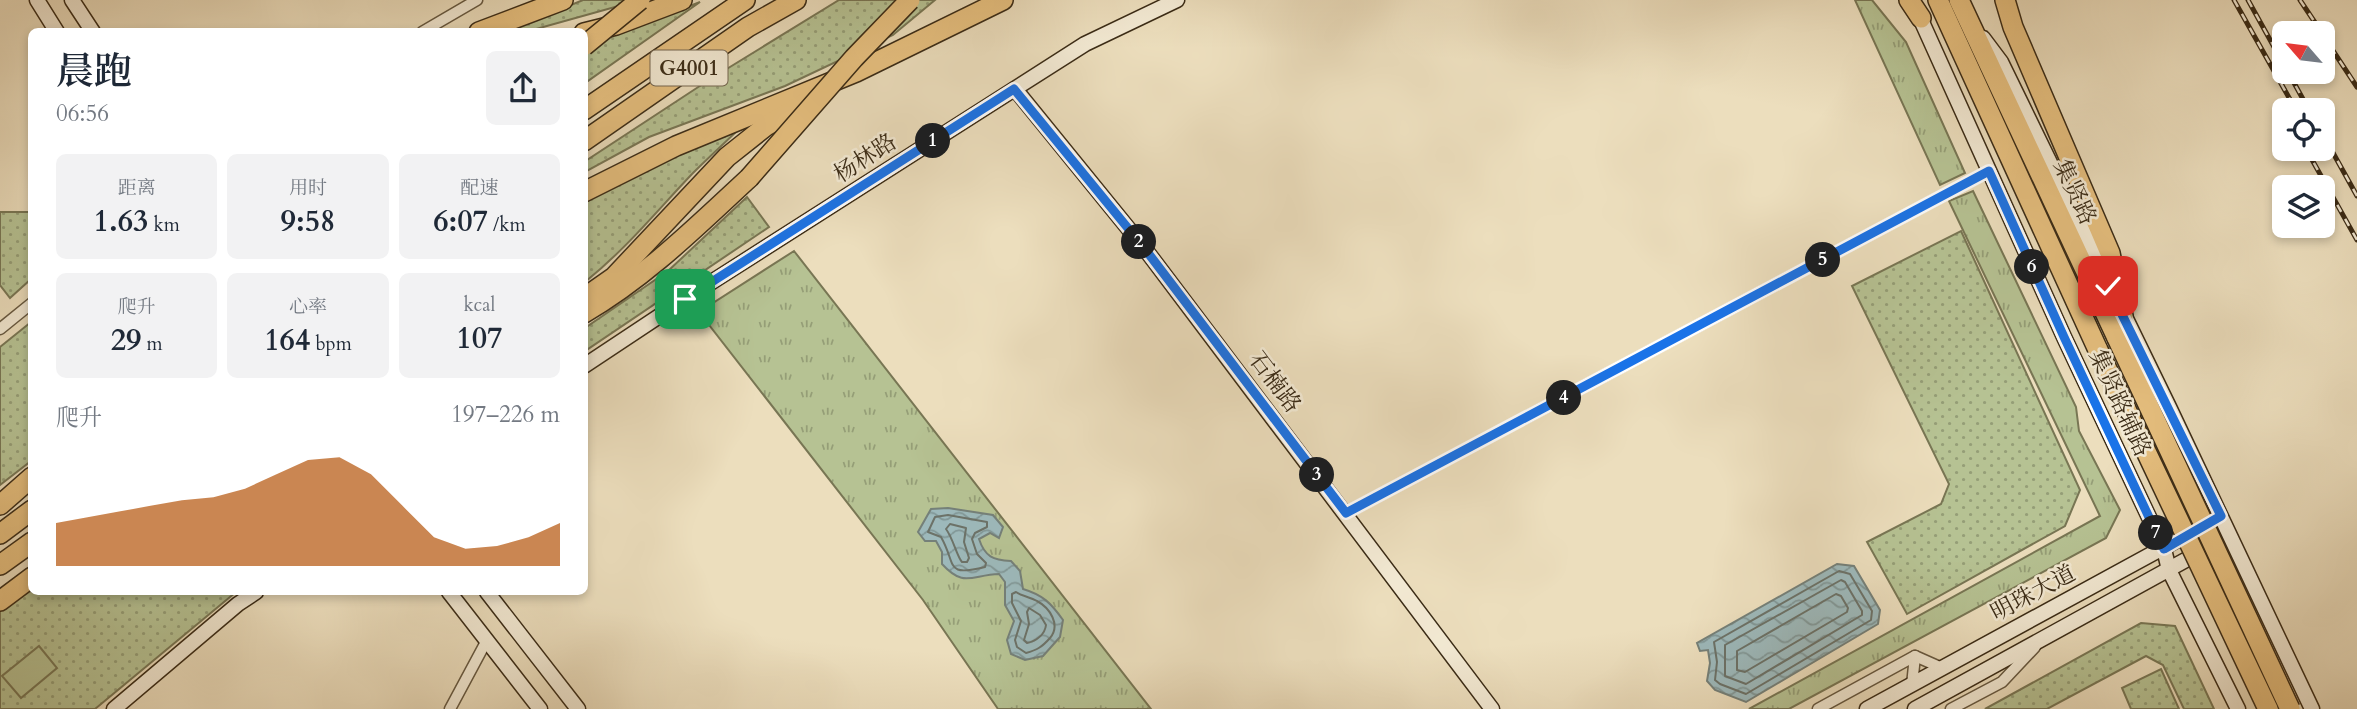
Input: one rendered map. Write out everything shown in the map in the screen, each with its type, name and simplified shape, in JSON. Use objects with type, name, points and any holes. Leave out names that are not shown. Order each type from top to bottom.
[{"type":"highway","points":[[489,28],[563,0]]},
{"type":"highway","points":[[588,43],[640,0]]},
{"type":"highway","points":[[588,32],[616,25],[682,0]]},
{"type":"highway","name":"G4001","points":[[588,107],[746,0]]},
{"type":"highway","name":"G4001","points":[[588,138],[748,27],[796,0]]},
{"type":"highway","points":[[588,311],[615,295],[655,264],[749,178],[854,58],[910,0]]},
{"type":"highway","points":[[588,190],[677,146],[856,72],[1003,0]]},
{"type":"highway","points":[[1911,0],[1921,18]]},
{"type":"highway","name":"集贤路","points":[[1938,0],[2098,349],[2268,709]]},
{"type":"highway","points":[[2006,0],[2013,27],[2110,253],[2123,316]]},
{"type":"highway","name":"集贤路","points":[[1964,9],[2290,709]]},
{"type":"highway","points":[[588,295],[614,277],[727,157],[766,126],[856,72]]},
{"type":"highway","points":[[0,505],[28,480]]},
{"type":"highway","points":[[0,534],[28,513]]},
{"type":"highway","points":[[0,565],[28,545]]},
{"type":"highway","points":[[0,601],[28,581]]},
{"type":"street","points":[[37,0],[54,28]]},
{"type":"street","points":[[72,0],[90,28]]},
{"type":"street","points":[[429,28],[477,0]]},
{"type":"street","name":"杨林路","points":[[588,363],[1085,44],[1177,0]]},
{"type":"street","name":"集贤路辅路","points":[[1964,9],[2001,62],[2312,709]]},
{"type":"street","name":"集贤路辅路","points":[[1921,18],[2064,337],[2164,549],[2169,570],[2238,709]]},
{"type":"street","name":"石楠路","points":[[1014,89],[1145,249],[1492,709]]},
{"type":"street","points":[[1346,513],[1989,171]]},
{"type":"street","points":[[0,329],[28,306]]},
{"type":"street","name":"明珠大道","points":[[1867,709],[2221,516]]},
{"type":"street","name":"明珠大道","points":[[1915,709],[2169,570],[2229,534]]},
{"type":"street","points":[[114,709],[252,595]]},
{"type":"street","points":[[451,595],[540,709]]},
{"type":"street","points":[[489,595],[578,709]]},
{"type":"street","points":[[450,709],[487,640]]},
{"type":"street","points":[[1951,709],[2002,682],[2041,640]]},
{"type":"street","points":[[1915,656],[1942,668]]},
{"type":"street","points":[[1912,685],[1915,656]]},
{"type":"street","points":[[1818,709],[1915,656]]},
{"type":"green space","points":[[583,0],[640,0],[540,28],[516,28]]},
{"type":"green space","points":[[839,0],[935,0],[893,35],[785,86],[649,137],[588,170],[588,159],[712,78]]},
{"type":"green space","points":[[1855,0],[1872,0],[1906,42],[1965,173],[1940,185]]},
{"type":"green space","points":[[700,2],[588,81],[588,40],[624,32]]},
{"type":"green space","points":[[744,124],[692,174],[628,243],[588,279],[588,198]]},
{"type":"green space","points":[[1973,191],[2076,407],[2079,431],[2120,510],[2106,538],[1789,709],[1749,709],[2100,516],[1949,201]]},
{"type":"green space","points":[[747,197],[769,227],[588,349],[588,326],[668,271]]},
{"type":"green space","points":[[0,212],[28,212],[28,282],[10,298],[0,285]]},
{"type":"green space","points":[[1961,231],[2080,490],[2065,526],[1907,614],[1867,542],[1941,504],[1949,484],[1852,286]]},
{"type":"green space","points":[[794,251],[1151,709],[998,709],[923,600],[699,312]]},
{"type":"green space","points":[[28,324],[28,463],[0,485],[0,347]]},
{"type":"green space","points":[[28,590],[28,595],[232,595],[95,709],[0,709],[0,611]]},
{"type":"green space","points":[[2141,623],[2175,626],[2214,709],[2184,709],[2163,665],[2146,656],[2047,709],[1985,709]]},
{"type":"green space","points":[[39,646],[57,668],[21,698],[2,676]]},
{"type":"green space","points":[[2161,669],[2179,709],[2131,709],[2122,688]]},
{"type":"water","points":[[948,508],[993,515],[1003,527],[999,538],[990,533],[979,539],[984,550],[999,560],[1011,561],[1020,571],[1023,589],[1046,600],[1063,620],[1060,637],[1043,656],[1025,660],[1011,654],[1007,640],[1014,621],[1005,605],[1005,582],[999,574],[968,578],[956,576],[942,564],[942,552],[936,541],[925,541],[918,532],[931,509]]},
{"type":"water","points":[[1837,564],[1854,566],[1880,610],[1878,624],[1746,702],[1715,690],[1707,681],[1710,663],[1708,650],[1700,651],[1697,643]]},
{"type":"railway","points":[[2234,0],[2289,98]]},
{"type":"railway","points":[[2248,0],[2272,43]]},
{"type":"railway","points":[[2300,0],[2314,21]]},
{"type":"railway","points":[[2335,54],[2357,87]]},
{"type":"railway","points":[[2295,84],[2302,98]]},
{"type":"railway","points":[[2335,156],[2357,196]]},
{"type":"railway","points":[[2313,161],[2357,240]]},
{"type":"route","points":[[685,299],[1014,89],[1145,249],[1346,513],[1989,171],[2164,549],[2221,516],[2108,286]]}]
